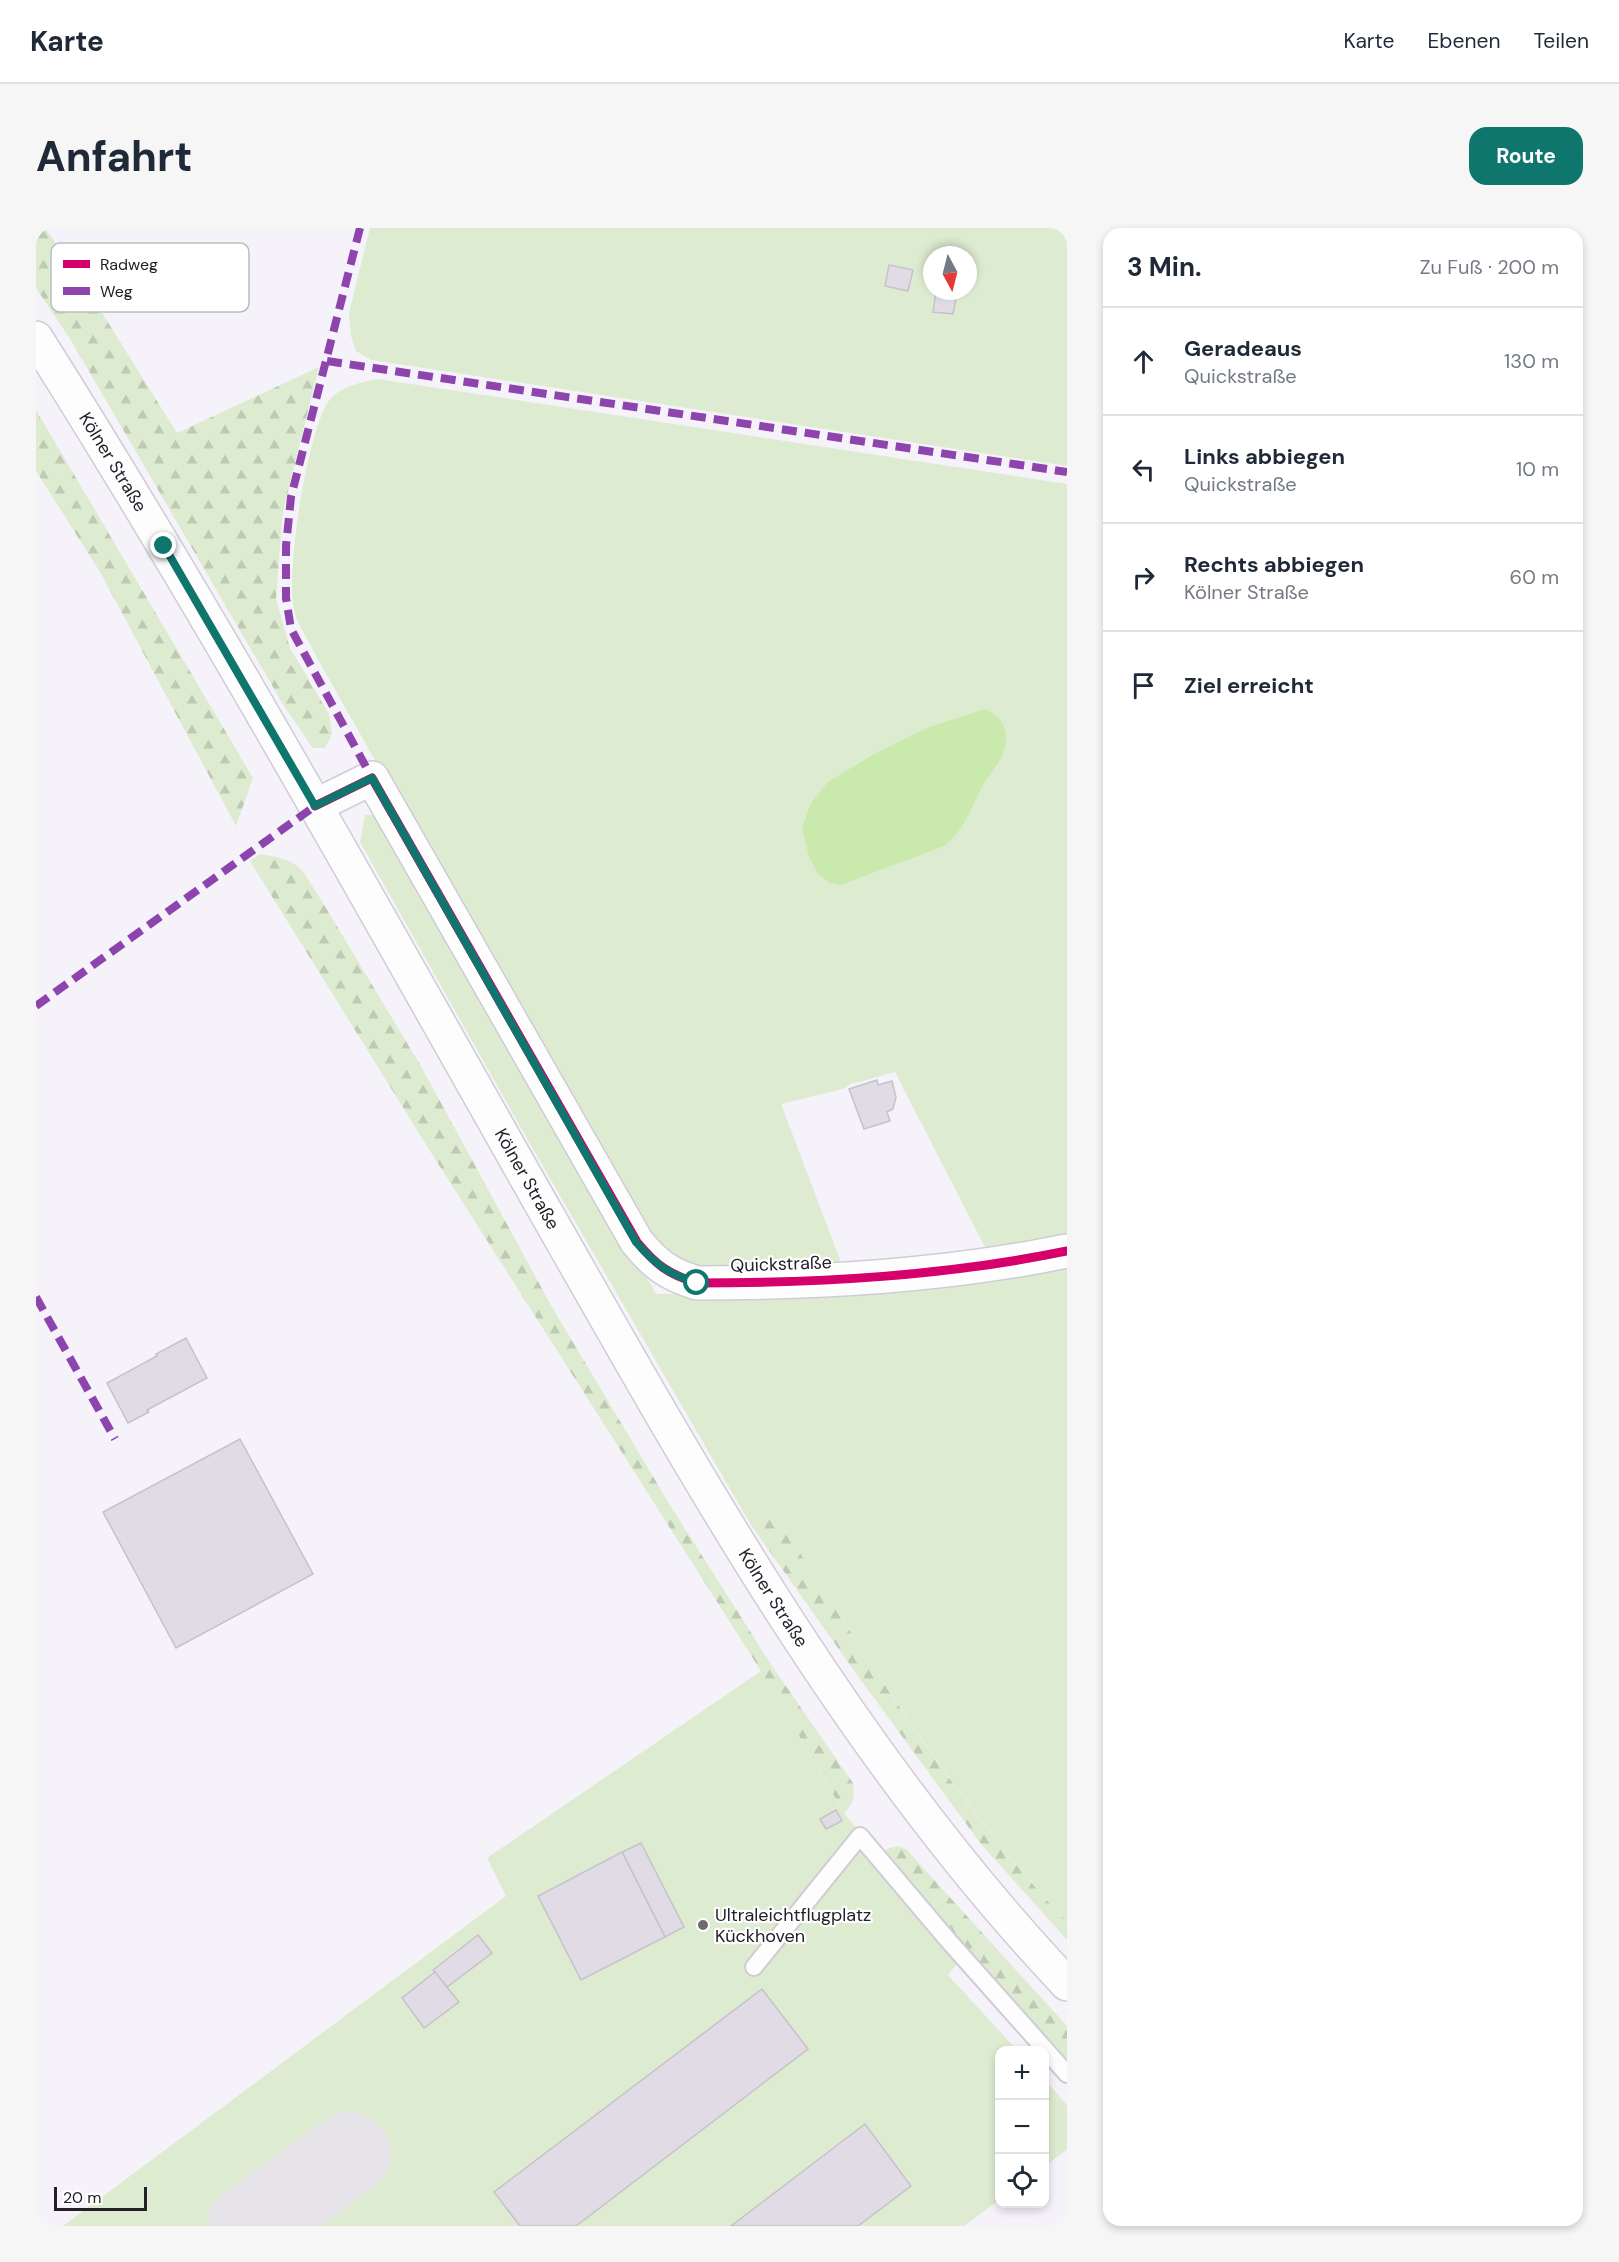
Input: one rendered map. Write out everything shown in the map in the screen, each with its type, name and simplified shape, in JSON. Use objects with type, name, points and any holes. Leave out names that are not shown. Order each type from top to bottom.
[{"type":"main road","name":"Kölner Straße","points":[[36,338],[164,546],[315,806],[687,1460],[782,1613],[903,1789],[982,1889],[1067,1984]]},
{"type":"main road","name":"Quickstraße","points":[[315,806],[372,778],[636,1242],[653,1262],[674,1276],[697,1283],[871,1277],[953,1271],[1015,1262],[1067,1251]]},
{"type":"lane","points":[[754,1967],[860,1836],[947,1939],[1067,2074]]},
{"type":"green space","points":[[36,228],[45,228],[55,243],[51,243],[51,310],[36,288]]},
{"type":"green space","points":[[370,228],[1067,228],[1067,466],[371,360],[356,351],[351,336],[349,313]]},
{"type":"green space","points":[[52,312],[101,312],[177,433],[319,367],[283,511],[276,599],[290,648],[329,714],[332,734],[325,748],[313,748],[284,706],[72,342]]},
{"type":"green space","points":[[378,379],[1067,484],[1067,1236],[989,1255],[895,1072],[851,1084],[843,1089],[781,1104],[842,1265],[701,1274],[648,1242],[316,656],[294,610],[293,566],[300,501],[314,437],[322,413],[331,398],[341,390]]},
{"type":"green space","points":[[36,410],[253,778],[236,826],[100,572],[36,471]]},
{"type":"green space","points":[[365,815],[387,815],[656,1294],[763,1293],[1067,1263],[1067,1922],[1024,1874],[945,1771],[871,1664],[766,1500],[751,1525],[529,1142],[360,842]]},
{"type":"green space","points":[[260,854],[282,858],[295,864],[317,893],[422,1068],[552,1307],[670,1505],[772,1666],[853,1783],[853,1800],[844,1813],[761,1671],[430,1151],[250,861]]},
{"type":"green space","points":[[766,1500],[871,1664],[944,1771],[1024,1874],[1067,1922],[1067,1940],[981,1844],[751,1525]]},
{"type":"green space","name":"Ultraleichtflugplatz Kückhoven","points":[[761,1671],[843,1812],[964,1955],[948,1975],[1013,2046],[995,2046],[995,2203],[964,2226],[63,2226],[506,1896],[487,1858]]},
{"type":"green space","points":[[898,1846],[906,1849],[1067,2026],[1067,2064],[879,1855],[889,1848]]},
{"type":"green space","points":[[1049,2085],[1067,2105],[1067,2150],[1049,2163]]},
{"type":"shaded area","points":[[985,709],[1001,720],[1005,731],[1005,748],[965,822],[951,840],[944,846],[841,885],[830,883],[818,874],[809,857],[802,828],[811,803],[828,782],[874,754],[929,727]]},
{"type":"building","points":[[889,265],[913,270],[908,291],[885,286]]},
{"type":"building","points":[[935,300],[956,300],[953,314],[933,312]]},
{"type":"building","points":[[877,1080],[878,1085],[892,1081],[896,1097],[893,1109],[887,1112],[890,1121],[864,1129],[849,1089]]},
{"type":"building","points":[[186,1338],[207,1378],[147,1410],[149,1412],[128,1423],[107,1383]]},
{"type":"building","points":[[240,1439],[313,1574],[176,1648],[103,1512]]},
{"type":"building","points":[[836,1810],[842,1821],[826,1829],[820,1819]]},
{"type":"building","points":[[641,1843],[684,1927],[665,1937],[622,1852]]},
{"type":"building","points":[[622,1852],[665,1937],[581,1980],[538,1896]]},
{"type":"building","points":[[478,1935],[492,1953],[447,1987],[433,1970]]},
{"type":"building","points":[[435,1972],[459,2002],[424,2028],[402,1998]]},
{"type":"building","points":[[762,1989],[808,2049],[576,2226],[520,2226],[494,2192]]},
{"type":"building","points":[[865,2124],[911,2186],[858,2226],[731,2226]]},
{"type":"taxiway","points":[[249,2226],[349,2154]]},
{"type":"marked path","points":[[360,228],[291,497],[286,546],[286,598],[291,629],[372,778]]},
{"type":"marked path","points":[[327,361],[1067,472]]},
{"type":"marked path","points":[[36,1006],[315,806]]},
{"type":"marked path","points":[[36,1297],[115,1439]]},
{"type":"cycle path","points":[[315,806],[372,778],[637,1242],[650,1257],[670,1272],[697,1283],[790,1282],[975,1267],[1067,1251]]},
{"type":"place","name":"Ultraleichtflugplatz Kückhoven","points":[[703,1925]]},
{"type":"route","points":[[164,546],[315,806],[372,778],[636,1242],[653,1262],[674,1276],[697,1283]]}]
